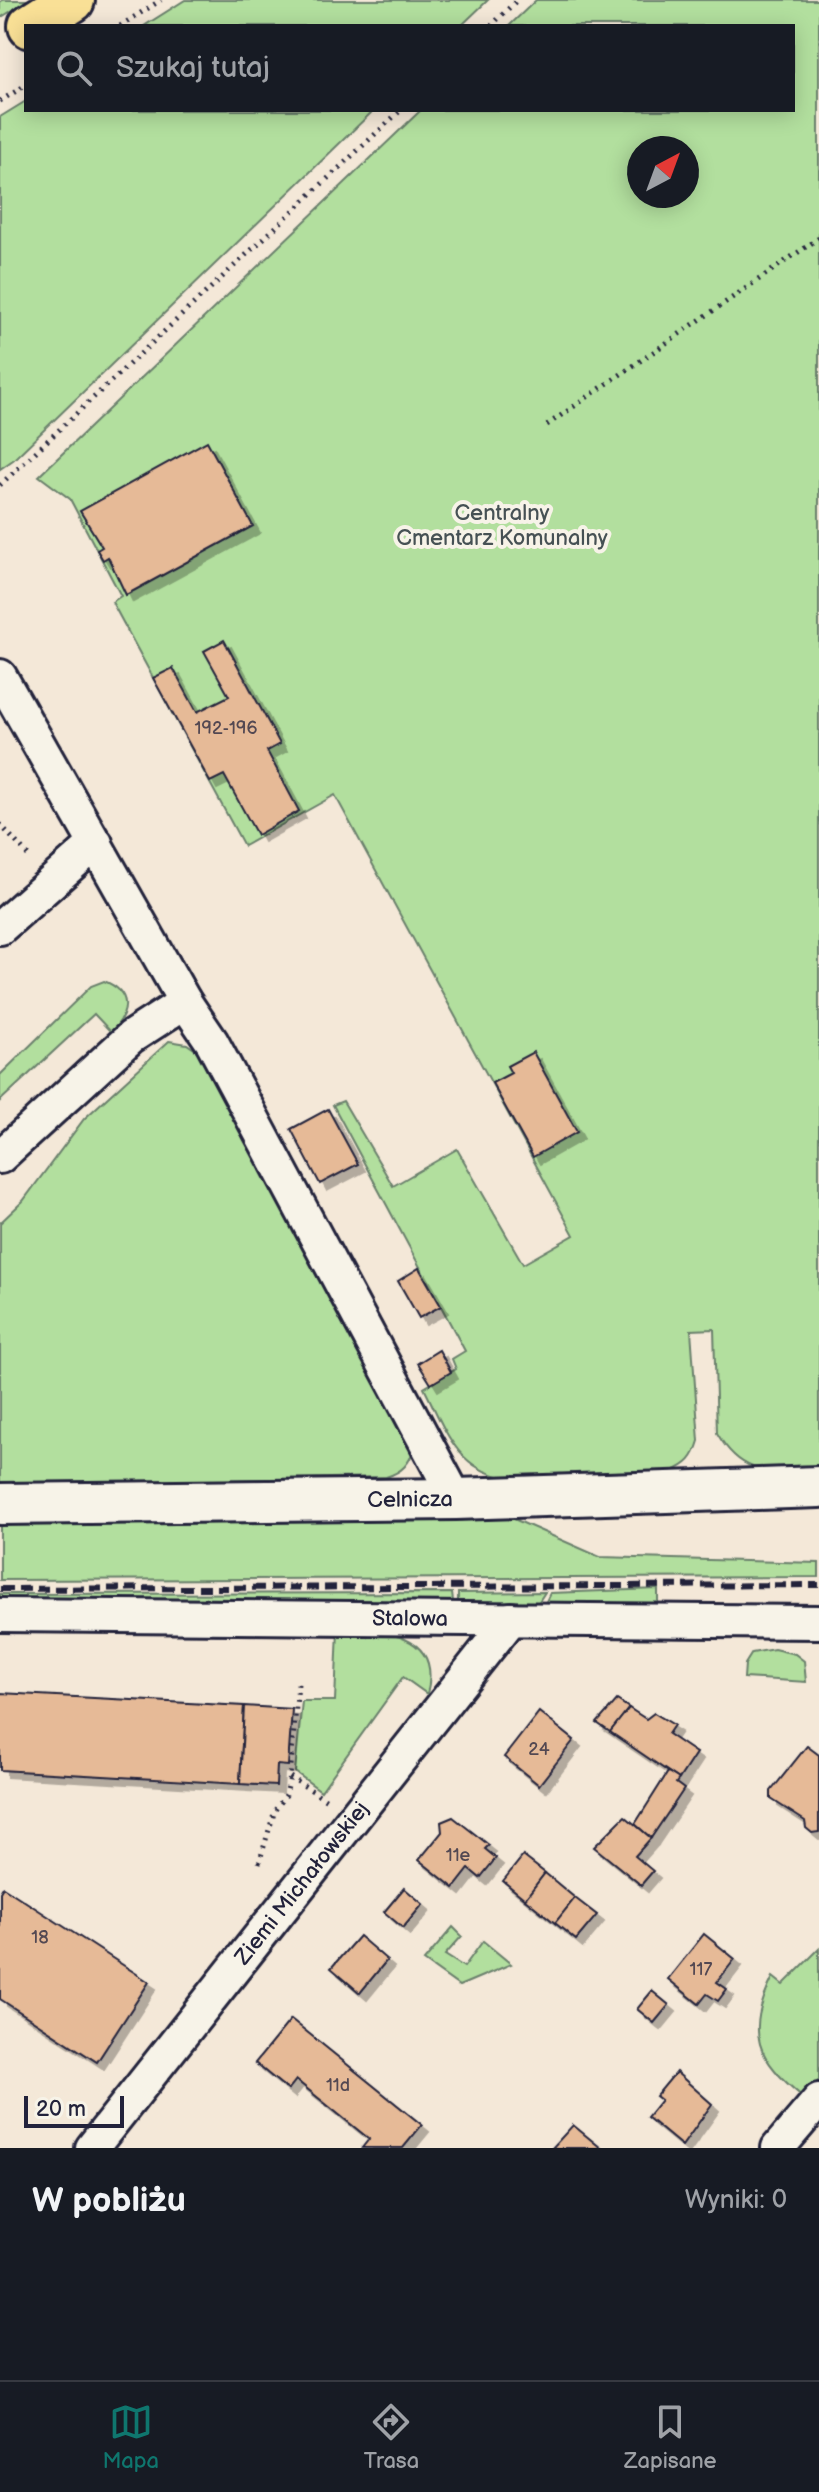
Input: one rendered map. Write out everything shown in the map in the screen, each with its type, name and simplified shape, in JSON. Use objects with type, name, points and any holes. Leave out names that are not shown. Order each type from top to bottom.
[{"type":"main road","points":[[34,24],[72,0]]},
{"type":"main road","points":[[0,46],[24,30]]},
{"type":"street","points":[[0,676],[185,1002],[212,1042],[456,1499]]},
{"type":"street","points":[[0,928],[96,843]]},
{"type":"street","points":[[0,1157],[142,1027],[185,1002]]},
{"type":"street","name":"Celnicza","points":[[0,1504],[456,1499],[819,1487]]},
{"type":"street","name":"Stalowa","points":[[0,1615],[819,1622]]},
{"type":"street","name":"Ziemi Michałowskiej","points":[[92,2148],[511,1619]]},
{"type":"street","points":[[778,2148],[819,2100]]},
{"type":"path","points":[[123,24],[161,0]]},
{"type":"path","points":[[493,24],[517,0]]},
{"type":"path","points":[[0,101],[24,86]]},
{"type":"path","points":[[0,485],[399,112]]},
{"type":"path","points":[[547,425],[819,238]]},
{"type":"path","points":[[0,824],[52,882]]},
{"type":"path","points":[[259,1863],[275,1810],[286,1795],[290,1777],[298,1683]]},
{"type":"path","points":[[290,1777],[353,1816]]},
{"type":"green space","points":[[29,0],[0,18],[0,2]]},
{"type":"green space","points":[[185,0],[488,0],[463,24],[147,24]]},
{"type":"green space","name":"Centralny Cmentarz Komunalny","points":[[536,0],[819,0],[819,1469],[760,1469],[738,1459],[727,1448],[717,1433],[714,1329],[691,1330],[699,1441],[690,1460],[678,1469],[504,1477],[474,1465],[463,1456],[445,1431],[424,1388],[456,1369],[452,1359],[465,1351],[333,1105],[343,1101],[393,1186],[457,1149],[523,1264],[574,1235],[335,795],[244,846],[112,602],[121,596],[70,499],[39,476],[419,112],[795,112],[795,24],[511,24]]},
{"type":"green space","points":[[24,102],[24,112],[372,112],[13,460],[0,469],[0,117]]},
{"type":"green space","points":[[104,981],[120,991],[125,1004],[122,1018],[111,1032],[94,1014],[0,1101],[0,1075],[91,986]]},
{"type":"green space","points":[[169,1041],[187,1044],[203,1055],[414,1447],[408,1463],[397,1473],[386,1477],[0,1484],[0,1223],[23,1201],[84,1119]]},
{"type":"green space","points":[[507,1516],[600,1557],[819,1563],[819,1577],[0,1580],[0,1523]]},
{"type":"green space","points":[[658,1589],[658,1606],[542,1610],[550,1593]]},
{"type":"green space","points":[[545,1592],[534,1609],[458,1611],[458,1593]]},
{"type":"green space","points":[[452,1593],[454,1610],[0,1603],[0,1594]]},
{"type":"green space","points":[[338,1630],[390,1634],[405,1639],[426,1658],[430,1673],[427,1694],[403,1677],[321,1791],[295,1772],[302,1701],[335,1701]]},
{"type":"green space","points":[[774,1649],[795,1654],[804,1661],[806,1682],[744,1678],[745,1664],[752,1653]]},
{"type":"green space","points":[[453,1927],[462,1936],[445,1955],[464,1967],[483,1941],[511,1964],[459,1986],[424,1961]]},
{"type":"green space","points":[[819,1949],[819,2080],[804,2098],[766,2057],[760,2044],[759,2014],[773,1977],[783,1985]]},
{"type":"building","points":[[207,441],[253,526],[126,595],[108,557],[103,560],[97,550],[102,547],[80,511]]},
{"type":"building","points":[[224,640],[280,744],[267,751],[299,811],[257,835],[224,775],[210,782],[153,678],[173,668],[197,712],[229,696],[204,651]]},
{"type":"building","points":[[533,1052],[577,1132],[533,1157],[492,1083],[511,1073],[507,1066]]},
{"type":"building","points":[[328,1109],[358,1164],[320,1184],[291,1129]]},
{"type":"building","points":[[419,1268],[441,1306],[419,1318],[398,1281]]},
{"type":"building","points":[[439,1350],[451,1372],[431,1384],[418,1363]]},
{"type":"building","points":[[0,1693],[244,1706],[240,1784],[0,1770]]},
{"type":"building","points":[[617,1700],[629,1708],[610,1732],[597,1723]]},
{"type":"building","points":[[244,1706],[292,1709],[288,1766],[277,1765],[276,1786],[240,1784]]},
{"type":"building","points":[[629,1708],[646,1719],[654,1713],[674,1725],[668,1734],[696,1753],[679,1779],[610,1732]]},
{"type":"building","points":[[539,1712],[574,1740],[539,1785],[504,1757]]},
{"type":"building","points":[[807,1746],[819,1755],[819,1832],[812,1833],[806,1828],[805,1821],[771,1799],[771,1791]]},
{"type":"building","points":[[668,1772],[679,1779],[676,1783],[684,1789],[651,1838],[635,1824]]},
{"type":"building","points":[[625,1816],[651,1838],[635,1856],[653,1871],[641,1885],[594,1847]]},
{"type":"building","points":[[453,1817],[489,1845],[485,1849],[496,1858],[480,1878],[469,1869],[454,1888],[419,1860],[442,1832],[441,1822]]},
{"type":"building","points":[[523,1856],[545,1873],[525,1899],[503,1881]]},
{"type":"building","points":[[545,1873],[575,1898],[555,1923],[525,1899]]},
{"type":"building","points":[[3,1887],[149,1982],[97,2062],[0,1999],[0,1892]]},
{"type":"building","points":[[404,1888],[423,1904],[403,1928],[384,1912]]},
{"type":"building","points":[[575,1898],[597,1915],[576,1940],[555,1923]]},
{"type":"building","points":[[704,1934],[735,1959],[717,1982],[727,1989],[718,2001],[707,1994],[699,2004],[668,1979]]},
{"type":"building","points":[[359,1936],[387,1960],[360,1993],[331,1968]]},
{"type":"building","points":[[652,1991],[669,2005],[654,2023],[637,2009]]},
{"type":"building","points":[[291,2019],[422,2125],[403,2148],[362,2148],[369,2139],[296,2080],[288,2090],[255,2063]]},
{"type":"building","points":[[676,2072],[712,2104],[682,2146],[647,2117],[661,2100],[656,2096]]},
{"type":"building","points":[[573,2125],[601,2148],[552,2148]]},
{"type":"railway","points":[[0,1589],[819,1585]]}]
